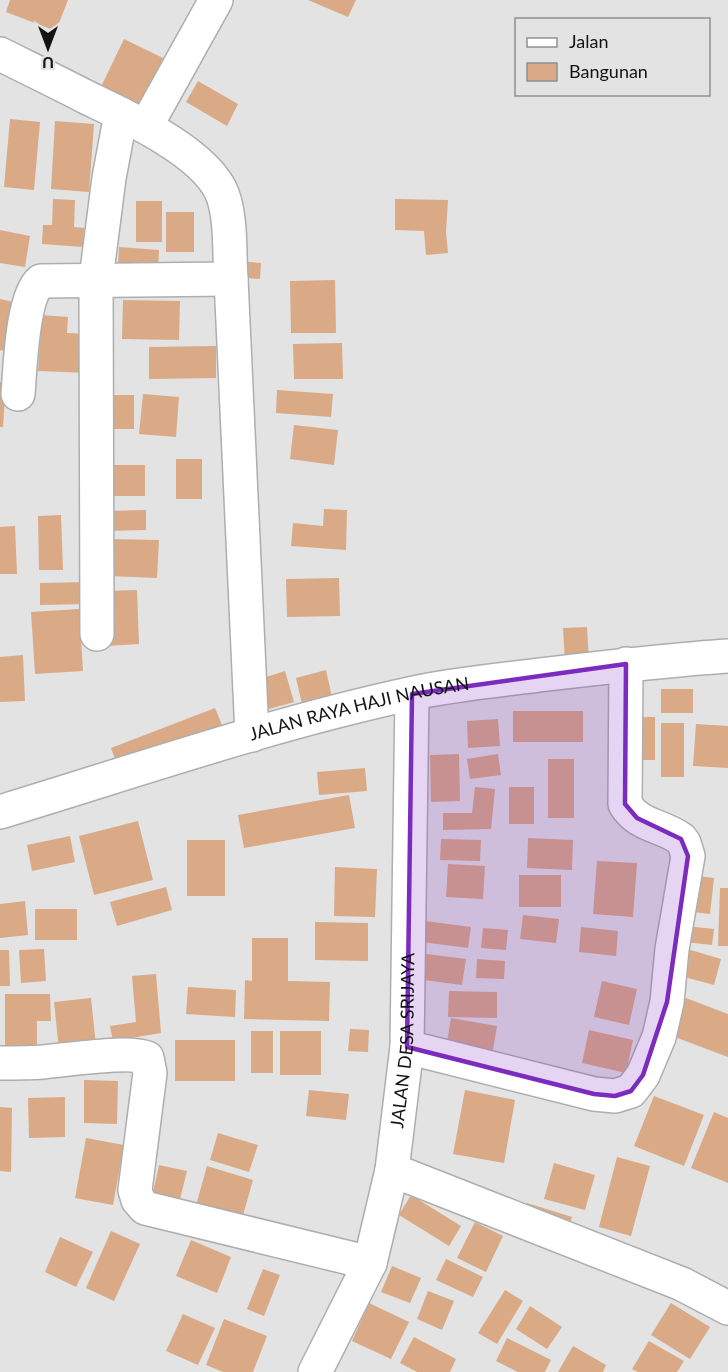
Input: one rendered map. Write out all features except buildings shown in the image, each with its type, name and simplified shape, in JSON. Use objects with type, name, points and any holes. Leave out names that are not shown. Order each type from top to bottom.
[{"type":"street","points":[[97,634],[96,279],[109,178],[133,120],[216,0]]},
{"type":"street","points":[[0,54],[133,120],[209,172],[220,189],[226,208],[231,279],[252,735]]},
{"type":"street","points":[[18,394],[23,333],[28,307],[37,284],[47,280],[231,279]]},
{"type":"street","name":"JALAN RAYA HAJI NAUSAN","points":[[0,812],[252,735],[341,710],[412,694],[489,681],[626,664],[728,656]]},
{"type":"street","points":[[407,1047],[594,1094],[615,1096],[631,1091],[643,1075],[659,1037],[667,1002],[672,949],[688,856],[681,839],[637,818],[630,813],[625,804],[626,664]]},
{"type":"street","name":"JALAN DESA SRIJAYA","points":[[315,1372],[370,1263],[392,1170],[407,1047],[412,694]]},
{"type":"street","points":[[0,1063],[144,1056],[147,1059],[150,1073],[135,1190],[141,1205],[370,1263]]},
{"type":"street","points":[[392,1170],[682,1284],[728,1308]]},
{"type":"highlighted area","points":[[626,664],[625,804],[637,818],[681,839],[688,856],[667,1002],[643,1075],[631,1091],[615,1096],[594,1094],[407,1047],[412,694]]}]
